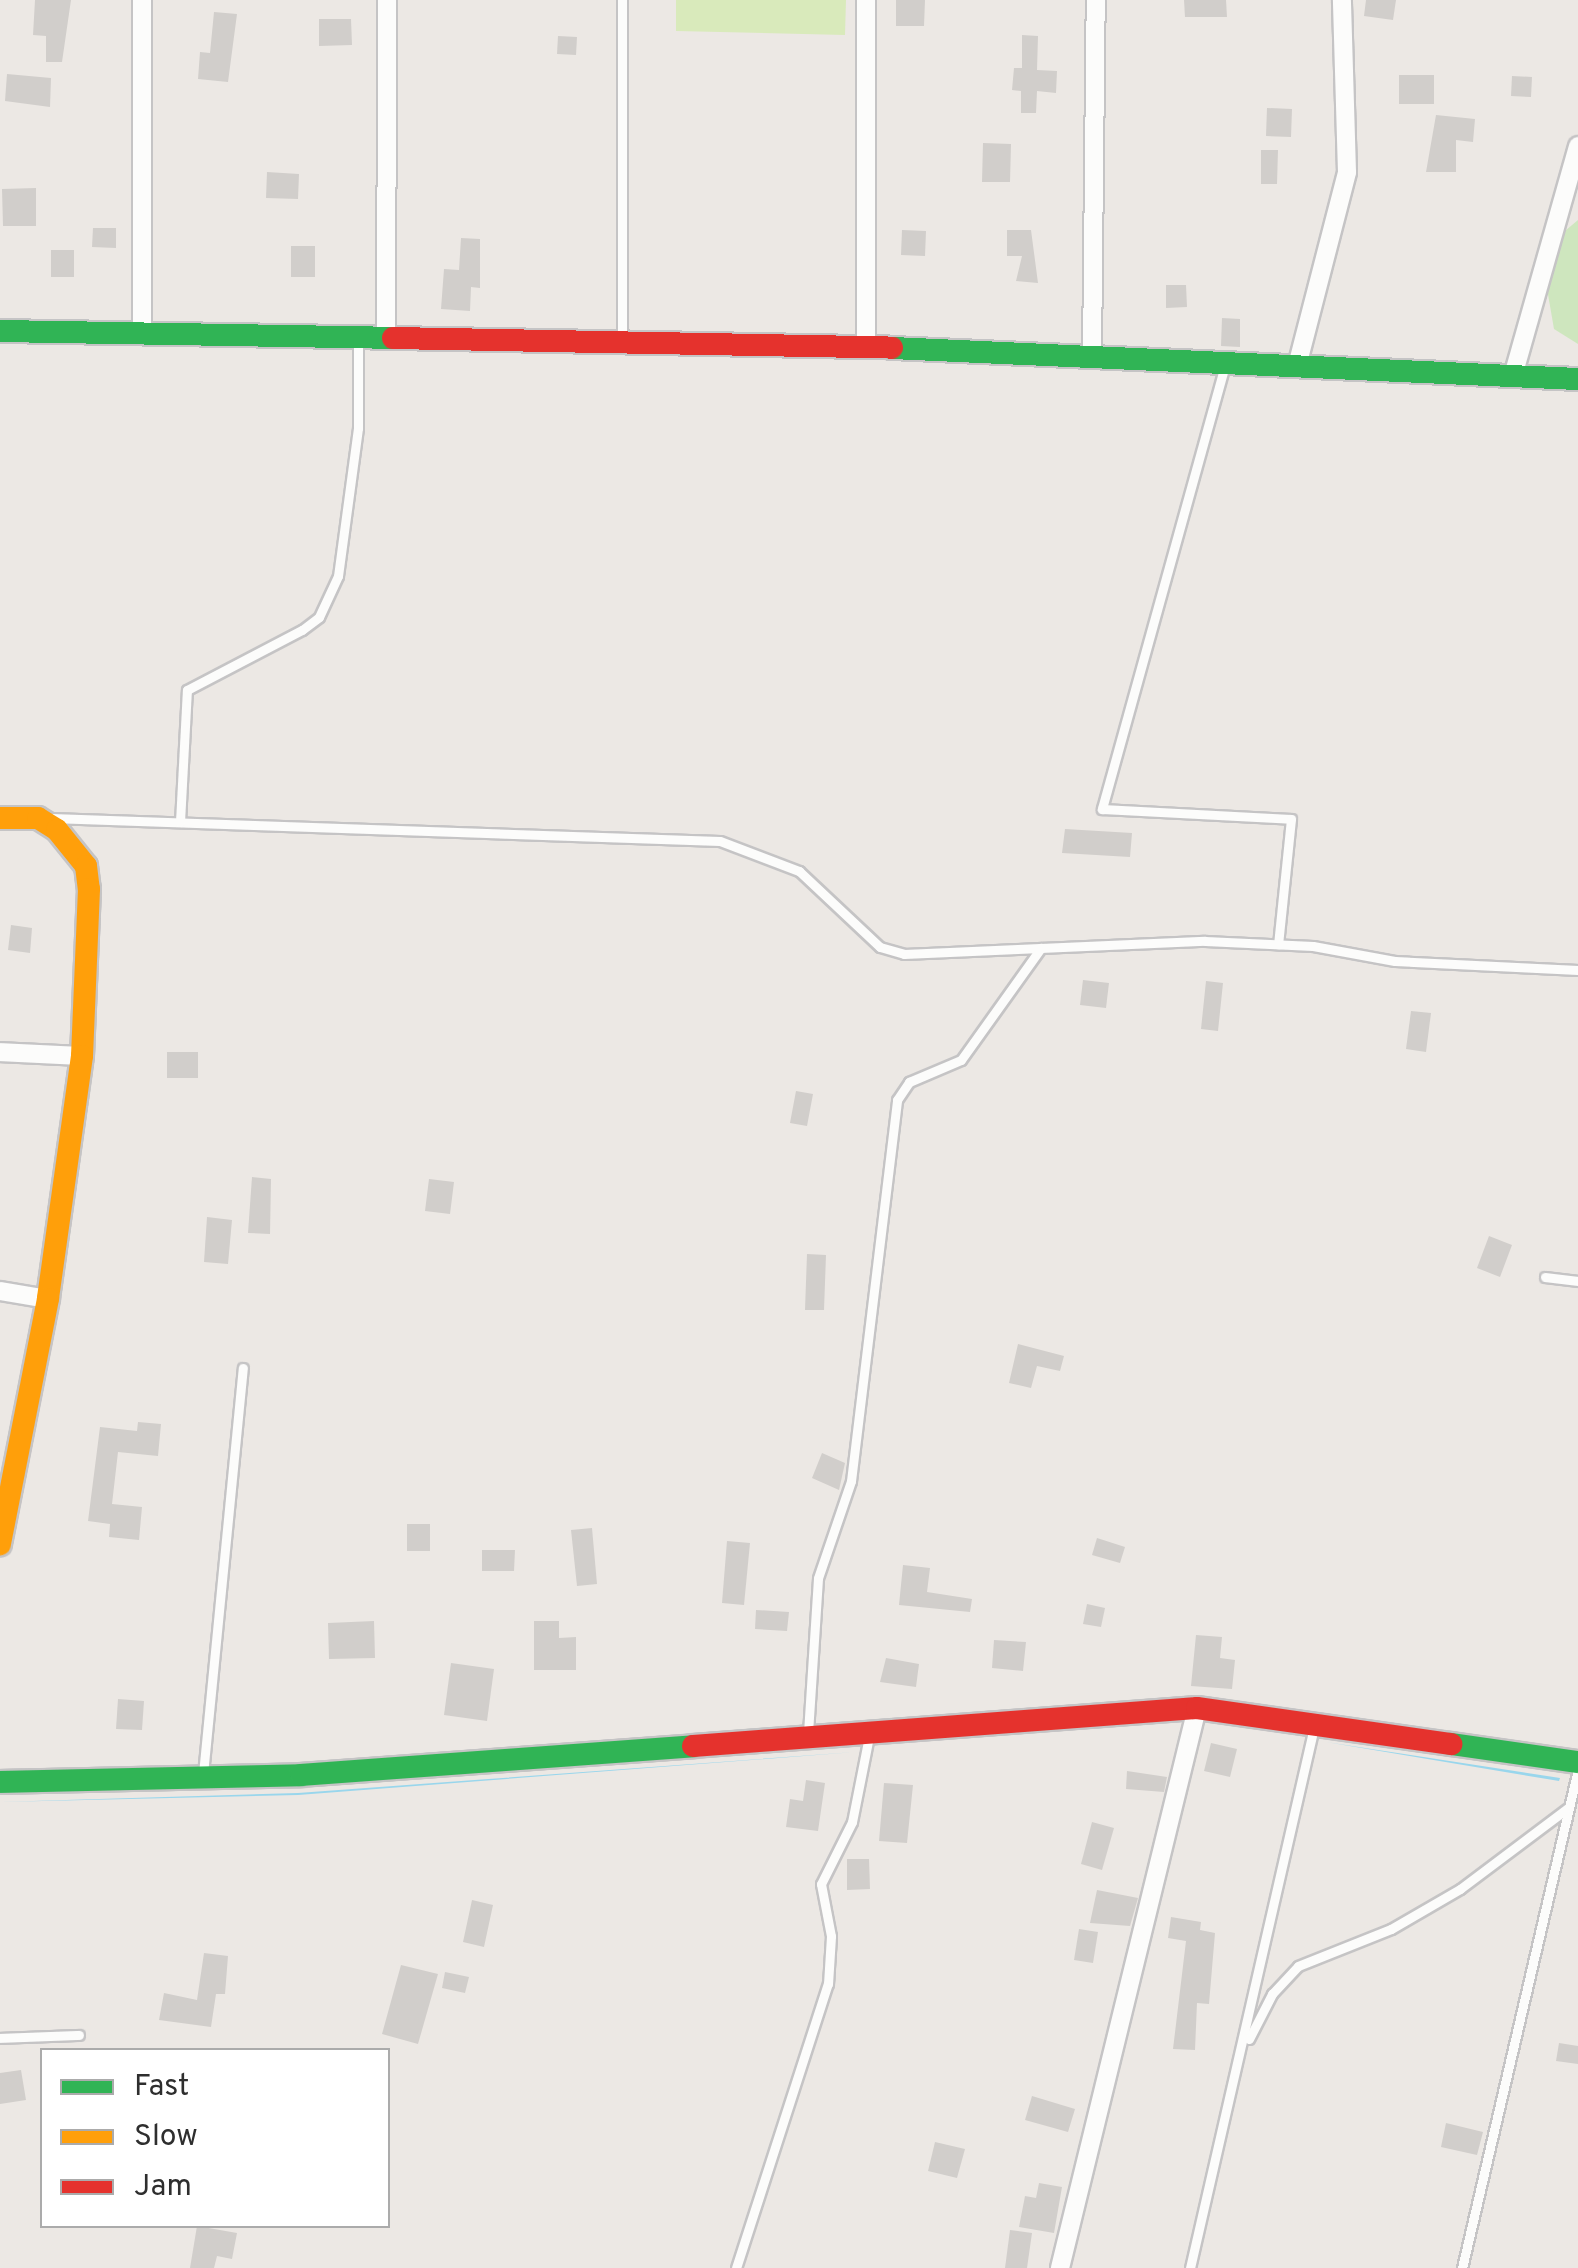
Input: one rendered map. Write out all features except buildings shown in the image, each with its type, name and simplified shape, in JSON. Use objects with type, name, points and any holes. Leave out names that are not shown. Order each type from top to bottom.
[{"type":"street","points":[[142,0],[142,334]]},
{"type":"street","points":[[386,338],[387,0]]},
{"type":"street","points":[[866,0],[866,347]]},
{"type":"street","points":[[1092,357],[1096,0]]},
{"type":"street","points":[[1297,366],[1347,172],[1342,0]]},
{"type":"street","points":[[1513,376],[1578,146]]},
{"type":"street","points":[[0,331],[866,347],[1578,378]]},
{"type":"street","points":[[0,818],[38,818],[57,830],[86,866],[82,1056],[48,1299],[0,1541]]},
{"type":"street","points":[[0,1052],[82,1056]]},
{"type":"street","points":[[0,1291],[48,1299]]},
{"type":"street","points":[[0,1782],[203,1778],[869,1736],[1198,1708],[1578,1766]]},
{"type":"street","points":[[1060,2268],[1198,1708]]},
{"type":"lane","points":[[622,0],[622,343]]},
{"type":"lane","points":[[180,822],[187,690],[302,630],[319,617],[338,576],[358,428],[358,338]]},
{"type":"lane","points":[[1226,362],[1102,809],[1291,819],[1278,944]]},
{"type":"lane","points":[[38,818],[720,841],[800,871],[880,947],[904,954],[1278,944],[1395,961],[1578,970]]},
{"type":"lane","points":[[808,1740],[818,1578],[851,1481],[897,1100],[910,1082],[961,1060],[1041,948]]},
{"type":"lane","points":[[1545,1278],[1578,1280]]},
{"type":"lane","points":[[203,1778],[243,1368]]},
{"type":"lane","points":[[1190,2268],[1244,2050],[1315,1724]]},
{"type":"lane","points":[[736,2268],[828,1984],[830,1920],[821,1884],[852,1822],[869,1736]]},
{"type":"lane","points":[[1462,2268],[1578,1766]]},
{"type":"lane","points":[[1244,2050],[1272,1994],[1298,1966],[1391,1929],[1460,1889],[1569,1807]]},
{"type":"lane","points":[[0,2038],[79,2034]]},
{"type":"green space","points":[[676,0],[846,0],[845,35],[676,31]]},
{"type":"green space","points":[[1578,220],[1578,344],[1554,329],[1545,277],[1553,241]]},
{"type":"water","points":[[1326,1742],[1560,1778],[1559,1781]]},
{"type":"water","points":[[855,1752],[298,1795],[0,1802],[298,1793]]},
{"type":"traffic: fast","points":[[0,331],[393,338]]},
{"type":"traffic: fast","points":[[892,348],[1578,379]]},
{"type":"traffic: fast","points":[[1451,1744],[1578,1762]]},
{"type":"traffic: fast","points":[[0,1782],[301,1775],[693,1746]]},
{"type":"traffic: slow","points":[[0,818],[38,818],[57,830],[86,866],[89,889],[82,1056],[48,1299],[0,1544]]},
{"type":"traffic: jam","points":[[393,338],[892,348]]},
{"type":"traffic: jam","points":[[693,1746],[1197,1708],[1451,1744]]}]
